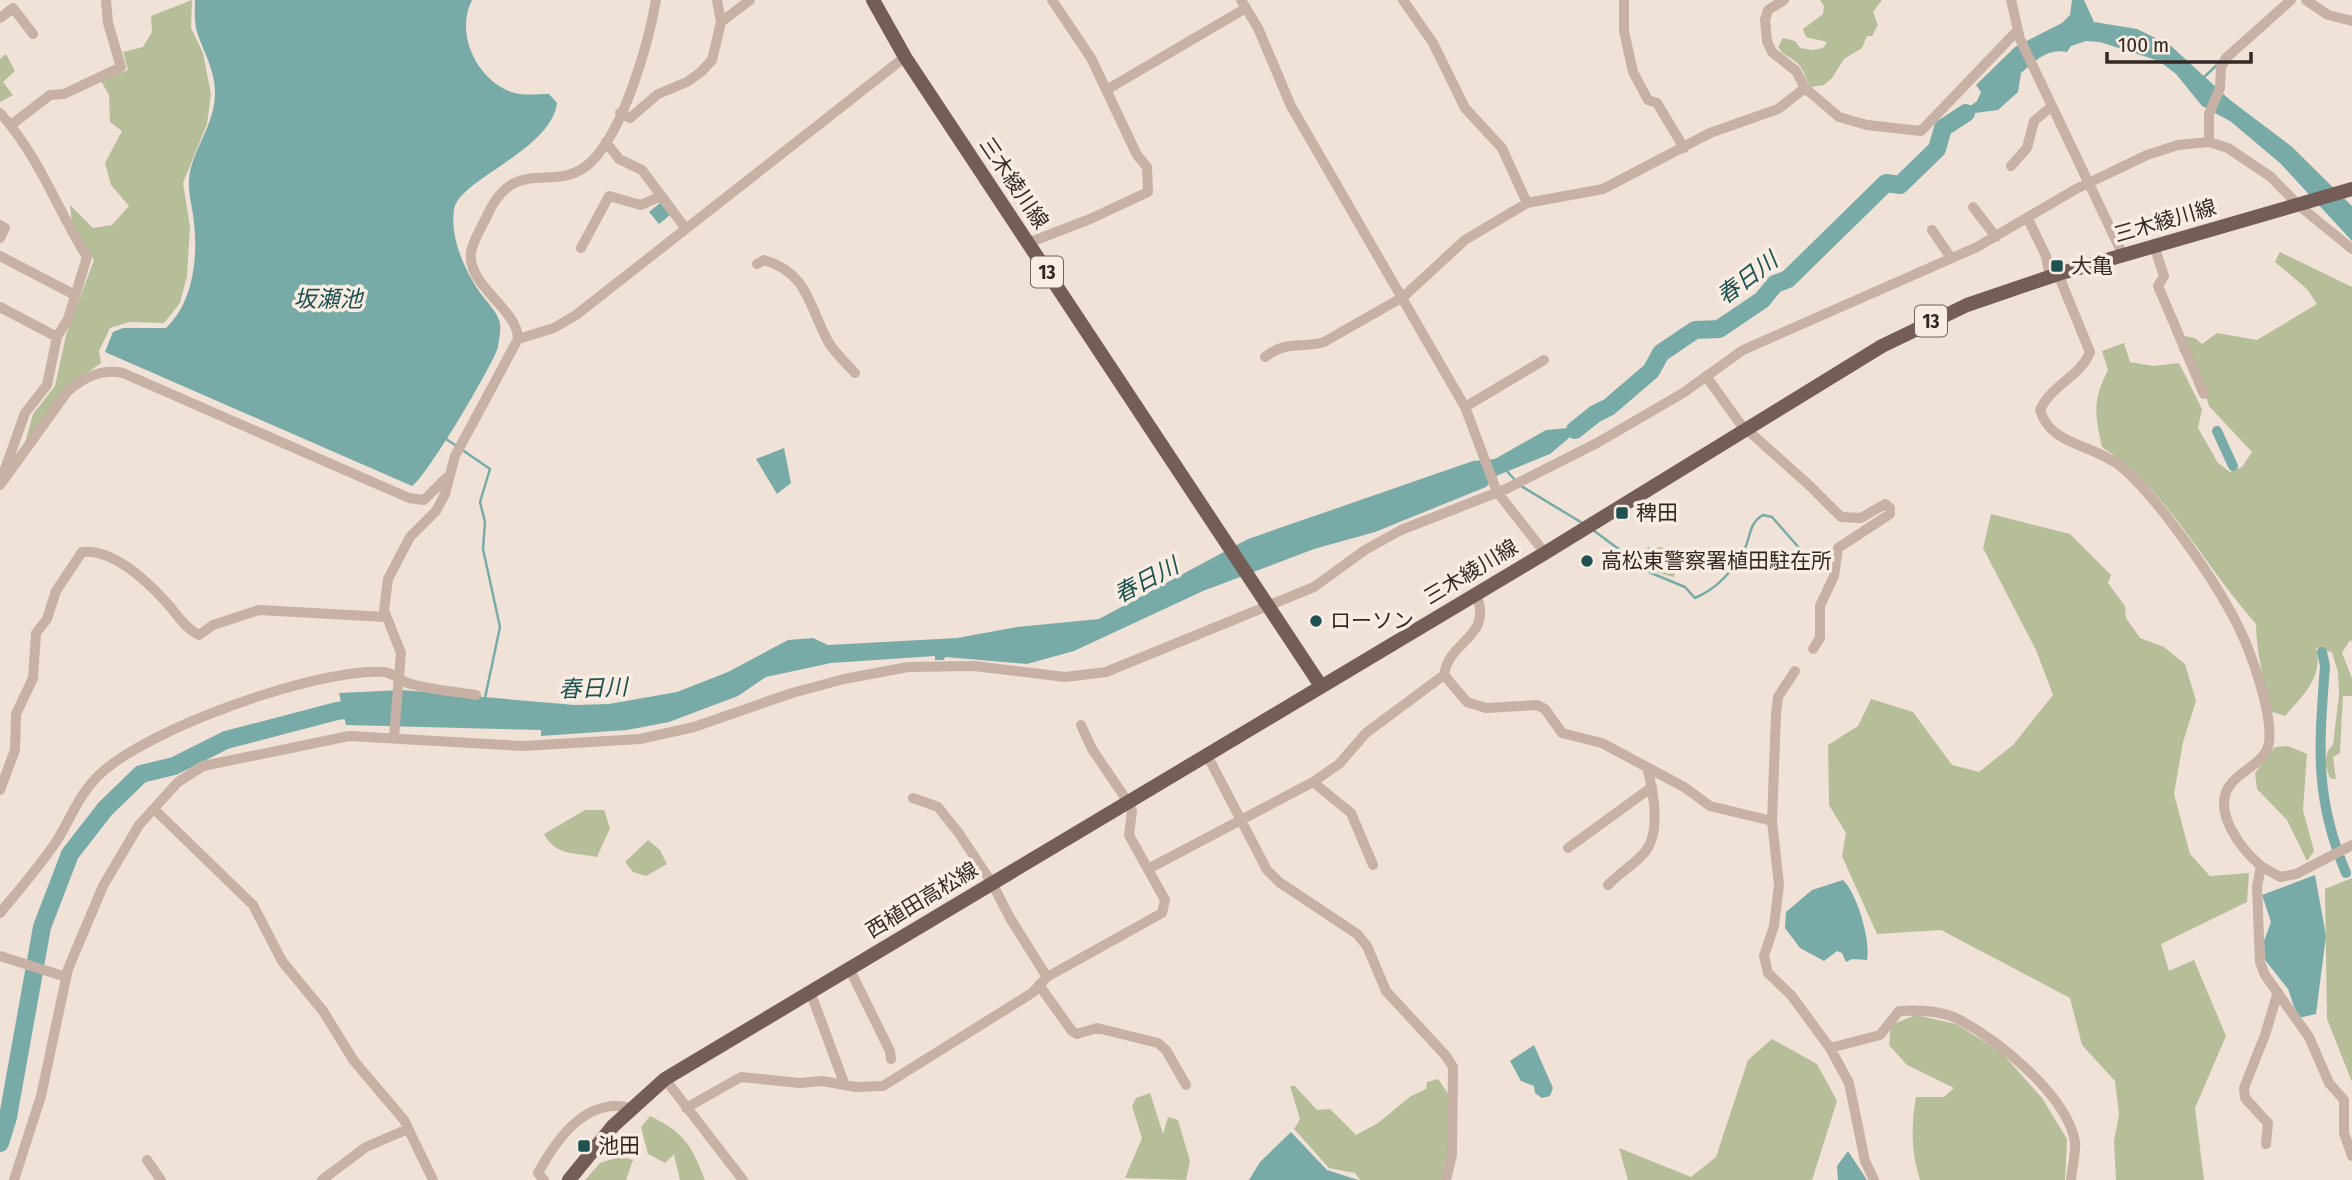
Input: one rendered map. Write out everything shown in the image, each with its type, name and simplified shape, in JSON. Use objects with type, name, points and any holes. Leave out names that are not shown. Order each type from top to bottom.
[{"type":"main road","name":"三木綾川線","points":[[873,0],[905,57],[1321,686],[1545,552],[1845,366],[1927,323],[2054,275],[2352,189]]},
{"type":"main road","name":"西植田高松線","points":[[569,1180],[631,1108],[665,1079],[1321,686]]},
{"type":"street","points":[[11,125],[50,95],[64,94],[121,67],[108,23],[106,0]]},
{"type":"street","points":[[518,339],[513,324],[472,265],[471,251],[495,197],[515,183],[579,171],[606,142],[643,55],[656,0]]},
{"type":"street","points":[[620,113],[630,118],[658,94],[687,82],[712,60],[721,22],[717,0]]},
{"type":"street","points":[[721,22],[750,0]]},
{"type":"street","points":[[1404,0],[1433,43],[1465,108],[1502,148],[1527,203]]},
{"type":"street","points":[[1624,0],[1624,31],[1633,72],[1648,100],[1657,103],[1684,148]]},
{"type":"street","points":[[1784,0],[1768,10],[1765,20],[1767,41],[1772,52],[1796,71],[1805,88],[1839,117],[1867,125],[1921,131],[2018,35]]},
{"type":"street","points":[[2011,0],[2018,35],[2123,255]]},
{"type":"street","points":[[2209,142],[2209,114],[2220,88],[2221,67],[2226,58],[2291,0]]},
{"type":"street","points":[[2306,0],[2328,15],[2352,21]]},
{"type":"street","points":[[1028,243],[1090,219],[1148,192],[1147,167],[1137,155],[1108,89],[1056,1]]},
{"type":"street","points":[[1108,89],[1243,4],[1258,28],[1291,106],[1404,297],[1465,407],[1496,490],[1545,552]]},
{"type":"street","points":[[0,18],[13,8],[33,34]]},
{"type":"street","points":[[394,735],[401,653],[386,617],[384,594],[399,552],[436,511],[445,494],[457,451],[518,339],[554,328],[576,315],[905,57]]},
{"type":"street","points":[[1265,356],[1281,345],[1324,342],[1404,297],[1465,240],[1527,203],[1603,189],[1710,132],[1778,109],[1805,88]]},
{"type":"street","points":[[2011,166],[2027,148],[2034,121],[2051,107]]},
{"type":"street","points":[[0,113],[41,168],[69,229],[87,257],[68,319],[57,337],[47,385],[25,413],[15,433],[0,484]]},
{"type":"street","points":[[14,1180],[45,1082],[73,952],[103,886],[124,846],[153,809],[178,782],[203,766],[333,738],[394,735],[470,745],[523,747],[640,739],[694,727],[802,690],[908,667],[974,666],[1081,677],[1132,663],[1332,577],[1365,550],[1401,530],[1597,443],[1762,341],[1996,237],[2087,184],[2147,155],[2194,141],[2228,148],[2271,177],[2352,249]]},
{"type":"street","points":[[606,142],[619,159],[642,170],[686,229]]},
{"type":"street","points":[[581,248],[609,196],[641,205],[661,196]]},
{"type":"street","points":[[1973,207],[1996,237]]},
{"type":"street","points":[[2028,219],[2090,352],[2087,361],[2047,395],[2040,410],[2044,424],[2056,435],[2114,461],[2140,483],[2216,587],[2237,624],[2256,668],[2269,745],[2259,761],[2230,785],[2224,798],[2233,835],[2242,850],[2280,877],[2296,874],[2347,847]]},
{"type":"street","points":[[0,225],[5,228],[0,238]]},
{"type":"street","points":[[1932,230],[1951,258]]},
{"type":"street","points":[[2154,246],[2164,276],[2158,286],[2204,394]]},
{"type":"street","points":[[0,256],[75,295]]},
{"type":"street","points":[[757,264],[764,260],[788,269],[816,310],[830,344],[855,373]]},
{"type":"street","points":[[0,307],[57,337]]},
{"type":"street","points":[[1465,407],[1544,360]]},
{"type":"street","points":[[0,484],[67,392],[80,380],[109,372],[123,373],[409,498],[424,500],[437,491],[450,473]]},
{"type":"street","points":[[1706,376],[1744,428],[1810,485],[1840,517],[1861,518],[1885,504],[1890,508],[1890,514],[1884,521],[1838,548],[1834,576],[1820,606],[1820,638],[1813,649]]},
{"type":"street","points":[[0,790],[15,750],[16,714],[33,678],[36,633],[47,619],[56,592],[82,552],[107,554],[121,562],[151,586],[186,626],[199,635],[213,625],[259,610],[386,617]]},
{"type":"street","points":[[1476,594],[1482,607],[1476,631],[1455,652],[1446,665],[1444,674],[1449,685],[1467,702],[1486,708],[1537,705],[1545,709],[1562,733],[1602,743],[1684,787],[1710,806],[1772,821]]},
{"type":"street","points":[[1795,671],[1778,697],[1776,714],[1772,821],[1779,885],[1774,926],[1764,956],[1768,973],[1791,995],[1830,1048],[1849,1083],[1865,1161],[1874,1180]]},
{"type":"street","points":[[0,913],[45,858],[83,793],[100,774],[134,750],[231,704],[345,677],[386,672],[407,682],[476,695]]},
{"type":"street","points":[[1148,869],[1313,782],[1339,764],[1366,733],[1444,674]]},
{"type":"street","points":[[686,1108],[741,1077],[800,1083],[844,1083],[856,1087],[883,1086],[1043,981],[1162,913],[1165,901],[1129,835],[1132,811],[1092,749],[1081,725]]},
{"type":"street","points":[[1207,755],[1243,821],[1258,858],[1267,870],[1279,882],[1357,934],[1367,946],[1386,990],[1453,1067],[1452,1154],[1446,1180]]},
{"type":"street","points":[[1608,885],[1645,852],[1651,840],[1652,787],[1647,767]]},
{"type":"street","points":[[1313,782],[1351,813],[1373,865]]},
{"type":"street","points":[[1568,848],[1652,787]]},
{"type":"street","points":[[913,799],[938,807],[992,883],[1072,1031],[1077,1034],[1097,1028],[1158,1043],[1166,1050],[1186,1085]]},
{"type":"street","points":[[153,809],[253,905],[282,961],[323,1011],[339,1042],[404,1120],[433,1180]]},
{"type":"street","points":[[2261,866],[2258,887],[2260,962],[2309,1037],[2329,1083],[2344,1100],[2344,1133],[2352,1156]]},
{"type":"street","points":[[0,956],[66,977]]},
{"type":"street","points":[[849,968],[890,1051],[891,1059]]},
{"type":"street","points":[[810,991],[844,1083]]},
{"type":"street","points":[[2266,1144],[2268,1123],[2245,1098],[2244,1088],[2262,1044],[2278,992]]},
{"type":"street","points":[[1830,1048],[1880,1035],[1899,1011],[1918,1010],[1956,1018],[2016,1058],[2044,1085],[2075,1142],[2071,1180]]},
{"type":"street","points":[[665,1079],[743,1180]]},
{"type":"street","points":[[544,1180],[538,1173],[571,1125],[606,1108],[620,1105],[631,1108]]},
{"type":"street","points":[[322,1180],[366,1147],[408,1129]]},
{"type":"street","points":[[147,1160],[161,1180]]},
{"type":"green space","points":[[192,0],[191,28],[203,53],[211,94],[207,124],[183,183],[190,227],[187,276],[180,303],[164,323],[129,322],[110,328],[99,351],[101,363],[67,387],[25,443],[33,414],[55,386],[66,335],[94,260],[72,223],[70,205],[93,228],[112,225],[129,206],[111,185],[105,163],[122,131],[110,122],[109,95],[101,81],[128,70],[123,52],[143,47],[152,32],[151,16]]},
{"type":"green space","points":[[1820,0],[1882,0],[1873,12],[1878,25],[1872,36],[1867,36],[1862,48],[1844,59],[1824,85],[1811,87],[1800,66],[1778,47],[1783,38],[1795,41],[1800,48],[1823,48],[1827,42],[1806,37],[1803,29],[1823,14],[1824,6]]},
{"type":"green space","points":[[6,54],[15,71],[3,82],[13,95],[0,102],[0,59]]},
{"type":"green space","points":[[2280,252],[2352,287],[2352,642],[2350,640],[2342,653],[2352,678],[2352,696],[2343,696],[2340,753],[2333,757],[2336,779],[2330,778],[2326,760],[2333,745],[2339,695],[2338,672],[2332,652],[2316,648],[2318,658],[2314,677],[2305,693],[2285,716],[2269,711],[2256,624],[2147,485],[2102,447],[2096,408],[2099,391],[2108,370],[2102,351],[2124,343],[2130,362],[2153,366],[2179,363],[2202,409],[2198,428],[2218,463],[2230,472],[2242,467],[2252,452],[2209,406],[2198,369],[2179,351],[2184,336],[2195,338],[2202,344],[2217,333],[2257,340],[2317,304],[2307,289],[2275,262]]},
{"type":"green space","points":[[1991,514],[2070,534],[2111,575],[2108,583],[2125,606],[2126,618],[2140,638],[2164,647],[2185,664],[2196,701],[2183,742],[2174,794],[2190,854],[2210,876],[2249,873],[2247,902],[2161,944],[2169,971],[2194,960],[2226,1036],[2195,1108],[2204,1180],[2116,1180],[2114,1141],[2119,1115],[2115,1081],[2082,1045],[2070,998],[1941,930],[1877,934],[1842,856],[1846,833],[1829,805],[1828,745],[1858,726],[1871,699],[1913,712],[1952,765],[1979,772],[2013,745],[2053,695],[2036,650],[1983,548]]},
{"type":"green space","points":[[1649,547],[1682,549],[1685,556],[1673,577],[1652,571],[1635,555]]},
{"type":"green space","points":[[2288,746],[2307,754],[2303,810],[2314,851],[2307,861],[2287,820],[2257,789],[2255,773],[2275,747]]},
{"type":"green space","points":[[585,810],[604,810],[610,828],[597,857],[560,850],[544,834]]},
{"type":"green space","points":[[648,840],[660,850],[667,864],[646,876],[633,872],[625,862]]},
{"type":"green space","points":[[2352,878],[2352,1082],[2327,1019],[2325,889]]},
{"type":"green space","points":[[1916,1015],[1956,1024],[2001,1052],[2042,1098],[2067,1139],[2065,1180],[1920,1180],[1913,1139],[1916,1097],[1944,1097],[1954,1088],[1907,1065],[1889,1045],[1891,1025]]},
{"type":"green space","points":[[1772,1039],[1817,1064],[1837,1101],[1812,1180],[1628,1180],[1619,1148],[1691,1177],[1716,1157],[1748,1060]]},
{"type":"green space","points":[[1438,1079],[1449,1095],[1448,1152],[1441,1180],[1360,1180],[1355,1173],[1329,1168],[1294,1129],[1300,1119],[1290,1086],[1295,1086],[1317,1110],[1330,1109],[1356,1135],[1378,1123],[1411,1096],[1426,1089],[1427,1082]]},
{"type":"green space","points":[[1150,1093],[1163,1134],[1168,1117],[1178,1120],[1190,1161],[1186,1180],[1125,1178],[1142,1138],[1132,1106],[1136,1098]]},
{"type":"green space","points":[[650,1116],[679,1134],[691,1149],[705,1180],[680,1180],[674,1154],[665,1163],[648,1154],[641,1127]]},
{"type":"green space","points":[[621,1156],[633,1160],[626,1180],[585,1180],[600,1163]]},
{"type":"water","name":"坂瀬池","points":[[195,0],[472,0],[467,13],[468,40],[472,54],[488,77],[511,92],[549,94],[557,103],[551,120],[539,136],[471,187],[459,199],[454,210],[454,232],[460,254],[475,285],[498,317],[500,337],[493,358],[472,397],[431,463],[412,486],[105,352],[113,332],[123,328],[166,328],[182,306],[192,279],[195,237],[189,191],[190,170],[211,117],[215,93],[211,69],[196,28]]},
{"type":"water","points":[[2072,0],[2084,0],[2094,22],[2137,29],[2170,45],[2230,100],[2291,146],[2352,206],[2352,241],[2280,163],[2230,121],[2202,106],[2176,74],[2159,61],[2100,42],[2086,41],[2071,46],[2067,52],[2042,56],[2021,73],[2018,92],[1998,110],[1975,113],[1953,126],[1943,126],[1977,101],[1981,92],[1976,85],[2015,47],[2062,23],[2070,15]]},
{"type":"water","points":[[660,203],[670,215],[659,224],[649,212]]},
{"type":"water","points":[[1596,415],[1550,454],[1496,476],[1486,487],[1375,532],[1314,549],[1203,591],[1074,651],[1027,664],[945,657],[944,660],[935,660],[935,656],[831,663],[766,677],[738,696],[669,722],[627,730],[541,736],[541,730],[346,725],[339,693],[402,690],[575,705],[609,704],[677,692],[728,672],[788,640],[813,638],[828,645],[957,638],[1017,627],[1099,619],[1248,539],[1473,461],[1495,459],[1546,430],[1568,428]]},
{"type":"water","points":[[784,448],[791,483],[777,494],[756,459]]},
{"type":"water","points":[[2315,875],[2326,936],[2316,1014],[2298,1018],[2288,989],[2265,960],[2264,941],[2271,922],[2262,895]]},
{"type":"water","points":[[1843,880],[1853,895],[1862,918],[1867,941],[1867,960],[1852,959],[1846,962],[1842,953],[1837,951],[1824,961],[1800,948],[1785,928],[1786,912],[1812,890]]},
{"type":"water","points":[[1534,1045],[1553,1088],[1550,1096],[1542,1098],[1535,1093],[1534,1086],[1521,1081],[1510,1061]]},
{"type":"water","points":[[1291,1132],[1327,1170],[1358,1180],[1249,1180],[1260,1162]]},
{"type":"water","points":[[1848,1151],[1867,1180],[1838,1180],[1837,1166]]},
{"type":"waterway","points":[[2202,79],[2218,64]]},
{"type":"waterway","name":"春日川","points":[[1575,430],[1609,407],[1651,371],[1661,353],[1695,330],[1719,329],[1762,300],[1775,284],[1788,279],[1886,183],[1900,185],[1937,149],[1943,128],[1966,113]]},
{"type":"waterway","points":[[2217,431],[2233,466]]},
{"type":"waterway","points":[[446,439],[455,445]]},
{"type":"waterway","points":[[461,449],[490,469],[480,502],[485,522],[483,549],[500,627],[485,698]]},
{"type":"waterway","points":[[1504,468],[1516,481]]},
{"type":"waterway","points":[[1521,486],[1584,524]]},
{"type":"waterway","points":[[1593,530],[1651,573],[1685,587],[1695,598],[1718,584],[1736,564],[1753,526],[1763,515],[1772,517],[1801,550]]},
{"type":"waterway","points":[[2322,652],[2325,666],[2321,771],[2328,820],[2346,873]]},
{"type":"waterway","name":"春日川","points":[[0,1143],[8,1117],[42,927],[70,854],[105,809],[141,774],[174,766],[226,740],[337,711],[367,707]]},
{"type":"place","name":"大亀","points":[[2057,266]]},
{"type":"place","name":"稗田","points":[[1622,513]]},
{"type":"place","name":"高松東警察署植田駐在所","points":[[1587,561]]},
{"type":"place","name":"ローソン","points":[[1316,621]]},
{"type":"place","name":"池田","points":[[584,1146]]}]
